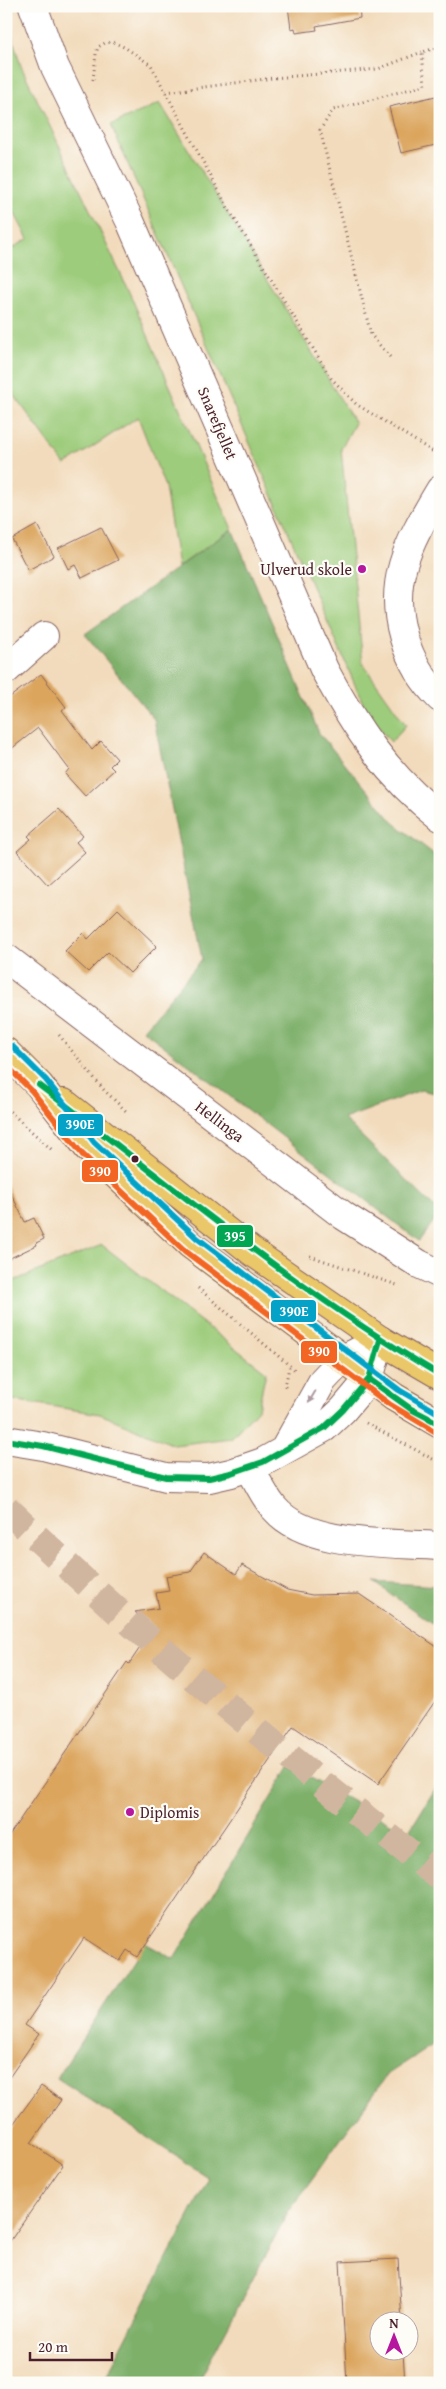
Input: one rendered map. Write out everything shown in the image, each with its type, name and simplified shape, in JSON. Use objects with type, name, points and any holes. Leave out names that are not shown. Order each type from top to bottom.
[{"type":"main road","points":[[6,1052],[39,1085],[88,1148],[160,1218],[234,1279],[369,1379],[411,1408],[440,1424]]},
{"type":"main road","points":[[39,1085],[103,1132],[254,1253],[380,1340],[440,1375]]},
{"type":"street","name":"Snarefjellet","points":[[33,6],[56,67],[130,221],[324,669],[364,738],[390,770],[423,804],[440,817]]},
{"type":"street","points":[[440,490],[415,533],[402,566],[398,594],[400,625],[409,658],[424,683],[440,698]]},
{"type":"street","points":[[6,670],[44,636]]},
{"type":"street","name":"Hellinga","points":[[6,958],[344,1216],[419,1264],[440,1274]]},
{"type":"street","points":[[284,1450],[316,1391],[343,1359],[380,1340]]},
{"type":"street","points":[[6,1440],[44,1446],[166,1477],[209,1478],[250,1468],[324,1428],[343,1410],[369,1379],[380,1340]]},
{"type":"street","points":[[250,1468],[274,1508],[302,1528],[330,1536],[358,1540],[440,1546]]},
{"type":"path","points":[[93,82],[98,47],[105,43],[113,42],[133,52],[151,65],[228,208],[331,378],[356,404],[440,456]]},
{"type":"path","points":[[166,92],[273,78],[378,68],[440,47]]},
{"type":"path","points":[[390,357],[372,335],[320,130],[333,110],[426,85],[422,52]]},
{"type":"path","points":[[54,1030],[98,1084],[128,1113]]},
{"type":"path","points":[[307,1255],[388,1283],[406,1287]]},
{"type":"path","points":[[284,1390],[289,1366]]},
{"type":"path","points":[[364,1422],[440,1463]]},
{"type":"green space","points":[[6,16],[21,66],[126,285],[232,529],[178,567],[165,487],[138,417],[65,465],[6,384],[6,252],[28,239],[6,197]]},
{"type":"green space","points":[[160,103],[355,423],[341,449],[363,664],[406,725],[391,742],[369,717],[111,125]]},
{"type":"green space","points":[[232,529],[319,733],[393,822],[440,859],[440,1094],[421,1090],[344,1119],[440,1213],[419,1241],[143,1030],[202,959],[154,719],[85,634]]},
{"type":"green space","points":[[102,1245],[266,1372],[258,1409],[231,1438],[174,1445],[100,1414],[6,1399],[6,1284]]},
{"type":"green space","points":[[374,1582],[440,1586],[440,1629]]},
{"type":"green space","points":[[290,1766],[408,1833],[440,1781],[440,2040],[388,2074],[288,2212],[198,2383],[120,2383],[106,2376],[209,2178],[57,2078],[145,1943],[174,1959]]},
{"type":"building","points":[[288,6],[359,6],[360,18],[316,26],[317,30],[296,33],[295,28],[291,29]]},
{"type":"building","points":[[440,95],[440,144],[401,153],[389,107]]},
{"type":"building","points":[[37,525],[54,556],[28,570],[12,539]]},
{"type":"building","points":[[101,527],[118,560],[82,578],[75,565],[68,569],[58,548]]},
{"type":"building","points":[[41,674],[66,707],[62,710],[92,750],[101,741],[117,759],[110,766],[114,770],[85,796],[65,774],[69,769],[38,728],[6,753],[6,700]]},
{"type":"building","points":[[59,809],[83,836],[76,842],[85,852],[48,885],[17,851],[31,839],[28,836]]},
{"type":"building","points":[[118,909],[157,946],[130,973],[108,952],[88,972],[65,951],[83,933],[88,939]]},
{"type":"building","points":[[6,1183],[25,1222],[34,1218],[44,1239],[36,1243],[37,1245],[6,1260]]},
{"type":"building","name":"Diplomis","points":[[204,1552],[236,1574],[242,1565],[287,1590],[312,1595],[359,1594],[440,1649],[440,1694],[378,1784],[293,1726],[137,1957],[127,1950],[120,1961],[84,1938],[25,2025],[39,2034],[6,2082],[6,1840],[127,1662],[129,1664],[154,1627],[135,1612],[159,1608],[156,1593],[169,1591],[166,1576],[190,1572]]},
{"type":"building","points":[[41,2086],[61,2100],[31,2143],[63,2165],[6,2247],[6,2134]]},
{"type":"building","points":[[398,2259],[401,2312],[368,2312],[368,2362],[404,2362],[405,2383],[347,2383],[340,2262]]},
{"type":"tunnel","points":[[6,1508],[111,1605],[218,1698],[328,1789],[440,1877]]},
{"type":"transit line","name":"390E","points":[[12,1046],[46,1080],[94,1142],[197,1238],[399,1390],[440,1414]]},
{"type":"transit line","name":"390","points":[[6,1065],[32,1091],[82,1154],[185,1251],[389,1404],[436,1432]]},
{"type":"transit line","name":"395","points":[[39,1085],[285,1273],[387,1343],[440,1375]]},
{"type":"transit line","name":"395","points":[[6,1440],[43,1446],[166,1477],[209,1478],[231,1473],[263,1462],[324,1428],[343,1410],[369,1379],[380,1340]]},
{"type":"transit line","name":"395","points":[[369,1379],[411,1409],[440,1424]]},
{"type":"place","name":"Ulverud skole","points":[[362,569]]},
{"type":"place","name":"Diplomis","points":[[130,1812]]}]
